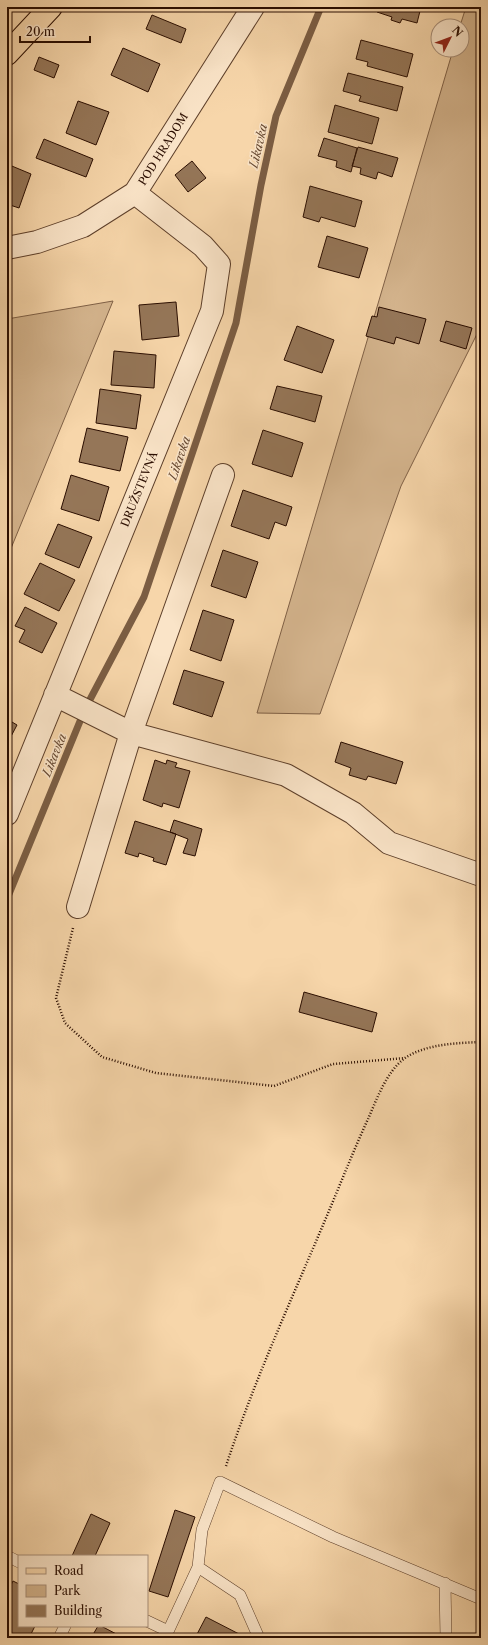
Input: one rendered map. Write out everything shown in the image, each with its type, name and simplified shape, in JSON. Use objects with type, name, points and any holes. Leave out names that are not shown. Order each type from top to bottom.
[{"type":"main road","points":[[7,54],[51,7]]},
{"type":"street","name":"POD HRADOM","points":[[7,248],[37,242],[83,226],[135,193],[253,7]]},
{"type":"street","name":"DRUŽSTEVNÁ","points":[[7,814],[212,311],[219,264],[203,246],[135,193]]},
{"type":"street","points":[[78,908],[132,733],[223,474]]},
{"type":"street","points":[[55,695],[132,733],[286,775],[353,813],[389,843],[481,874]]},
{"type":"lane","points":[[148,1622],[166,1634],[198,1567],[202,1530],[220,1482],[333,1537],[481,1599]]},
{"type":"lane","points":[[7,1556],[18,1562]]},
{"type":"lane","points":[[198,1567],[240,1595],[259,1638]]},
{"type":"lane","points":[[445,1583],[446,1638]]},
{"type":"lane","points":[[59,1638],[64,1627]]},
{"type":"path","points":[[78,908],[56,998],[65,1023],[102,1057],[156,1073],[274,1086],[333,1064],[406,1058],[448,1043],[481,1042]]},
{"type":"path","points":[[220,1482],[240,1424],[274,1337],[353,1151],[392,1071],[406,1058]]},
{"type":"green space","points":[[466,7],[481,7],[481,326],[401,486],[320,714],[257,713],[451,58],[470,58],[470,18],[463,18]]},
{"type":"green space","points":[[113,301],[7,558],[7,319]]},
{"type":"building","points":[[378,7],[421,7],[417,23],[402,19],[400,23],[391,20],[392,17],[377,12]]},
{"type":"building","points":[[152,15],[186,29],[181,43],[146,29]]},
{"type":"building","points":[[361,40],[413,54],[407,77],[367,66],[368,62],[356,59]]},
{"type":"building","points":[[123,48],[160,64],[148,92],[111,75]]},
{"type":"building","points":[[39,57],[59,65],[54,78],[34,70]]},
{"type":"building","points":[[348,73],[403,87],[397,111],[359,101],[361,96],[343,91]]},
{"type":"building","points":[[78,101],[109,112],[96,145],[66,133]]},
{"type":"building","points":[[335,105],[379,118],[372,144],[328,132]]},
{"type":"building","points":[[324,138],[357,148],[351,172],[336,167],[337,161],[318,156]]},
{"type":"building","points":[[44,139],[93,159],[86,177],[36,158]]},
{"type":"building","points":[[358,147],[398,158],[392,177],[378,172],[376,179],[360,174],[361,168],[352,166]]},
{"type":"building","points":[[192,161],[206,178],[188,192],[175,175]]},
{"type":"building","points":[[7,164],[31,174],[19,208],[7,204]]},
{"type":"building","points":[[310,186],[362,201],[355,227],[321,217],[319,222],[303,217]]},
{"type":"building","points":[[327,236],[368,248],[359,278],[318,267]]},
{"type":"building","points":[[176,302],[179,336],[142,340],[139,305]]},
{"type":"building","points":[[379,307],[426,319],[419,344],[396,337],[394,344],[366,336],[372,316],[377,317]]},
{"type":"building","points":[[446,321],[472,328],[466,349],[440,341]]},
{"type":"building","points":[[297,326],[334,340],[322,373],[284,360]]},
{"type":"building","points":[[114,351],[156,355],[154,388],[111,385]]},
{"type":"building","points":[[277,386],[322,396],[315,422],[270,409]]},
{"type":"building","points":[[100,389],[141,395],[136,429],[96,423]]},
{"type":"building","points":[[87,428],[128,437],[120,471],[79,462]]},
{"type":"building","points":[[263,430],[303,443],[292,477],[252,464]]},
{"type":"building","points":[[71,475],[109,487],[99,521],[61,509]]},
{"type":"building","points":[[243,490],[292,507],[286,526],[275,522],[269,539],[231,526]]},
{"type":"building","points":[[58,524],[92,537],[79,568],[45,554]]},
{"type":"building","points":[[223,550],[258,562],[246,598],[211,586]]},
{"type":"building","points":[[40,563],[75,580],[59,611],[24,594]]},
{"type":"building","points":[[25,607],[57,623],[42,653],[19,642],[25,630],[15,626]]},
{"type":"building","points":[[203,610],[234,620],[221,661],[190,650]]},
{"type":"building","points":[[184,670],[224,682],[212,717],[173,704]]},
{"type":"building","points":[[7,719],[17,725],[7,744]]},
{"type":"building","points":[[341,742],[403,762],[396,784],[368,776],[366,780],[349,775],[351,768],[335,762]]},
{"type":"building","points":[[155,760],[166,764],[167,760],[177,763],[175,767],[190,771],[179,808],[163,803],[162,807],[143,800]]},
{"type":"building","points":[[174,820],[202,829],[195,856],[183,853],[188,839],[170,832]]},
{"type":"building","points":[[135,821],[176,834],[166,865],[153,861],[154,858],[139,853],[138,857],[125,853]]},
{"type":"building","points":[[304,992],[377,1013],[372,1032],[299,1012]]},
{"type":"building","points":[[175,1510],[195,1517],[168,1597],[149,1591]]},
{"type":"building","points":[[91,1514],[110,1523],[95,1555],[72,1555]]},
{"type":"building","points":[[13,1581],[18,1584],[18,1627],[34,1627],[29,1638],[7,1638],[7,1593]]},
{"type":"building","points":[[206,1617],[241,1635],[240,1638],[195,1638]]},
{"type":"building","points":[[97,1627],[103,1627],[124,1638],[91,1638]]},
{"type":"waterway","name":"Likavka","points":[[7,899],[85,709],[144,597],[236,323],[261,185],[276,116],[321,7]]}]
